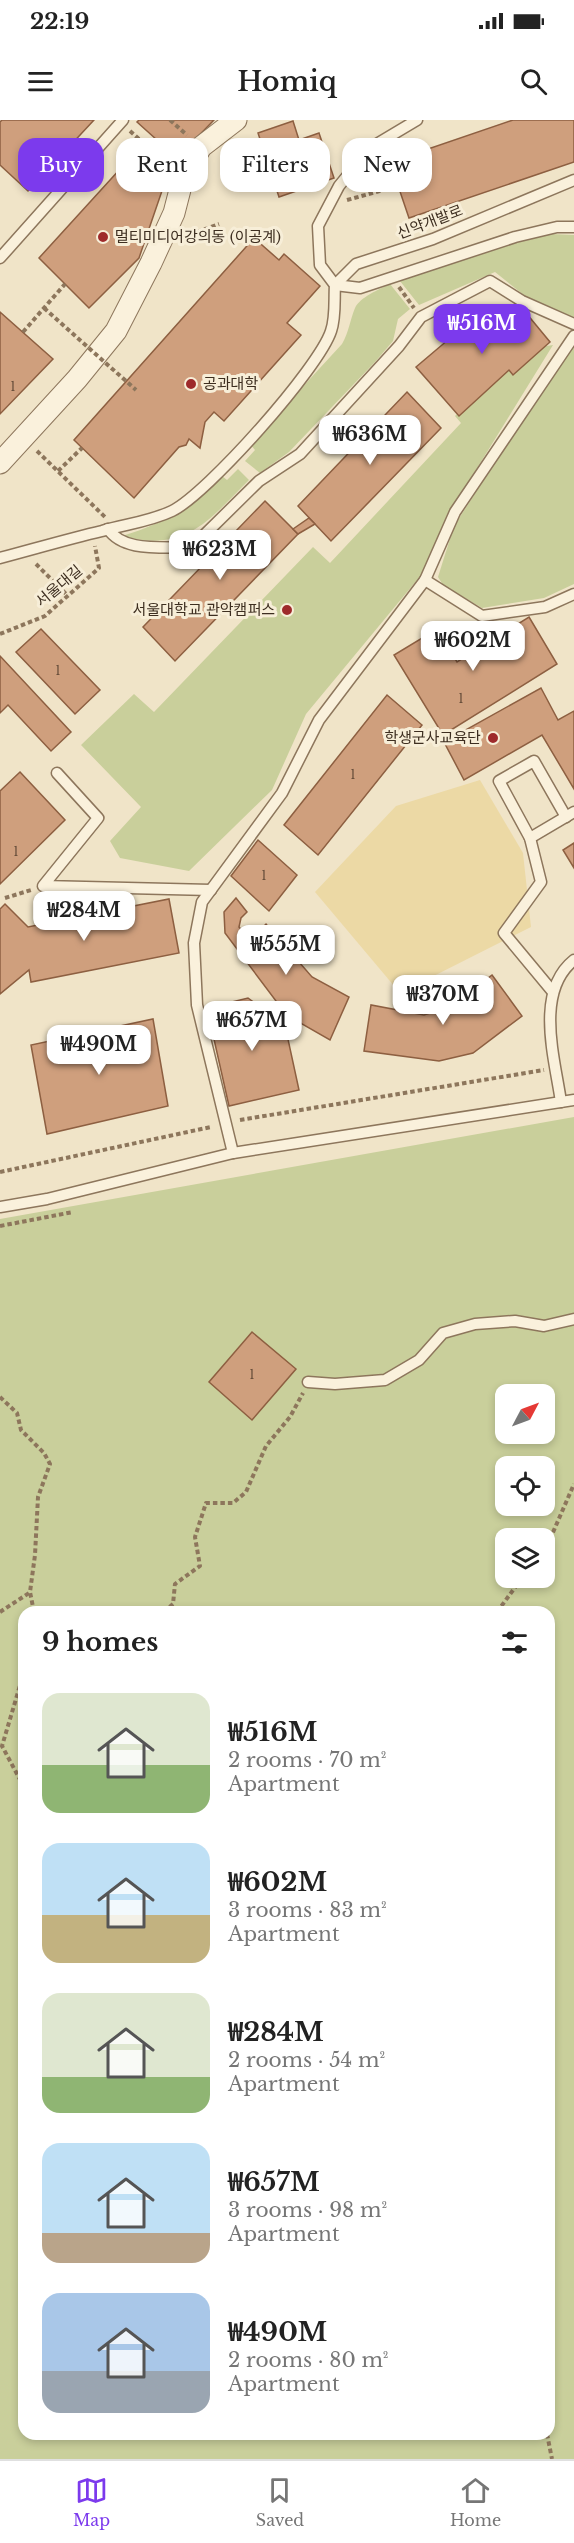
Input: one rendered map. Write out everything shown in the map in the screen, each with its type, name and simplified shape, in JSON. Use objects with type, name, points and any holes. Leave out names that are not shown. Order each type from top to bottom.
[{"type":"street","points":[[208,142],[236,120]]},
{"type":"street","points":[[0,463],[77,379],[116,331],[159,246],[174,213],[179,192]]},
{"type":"lane","points":[[0,558],[108,529],[134,525],[173,510],[194,496],[218,473],[270,416],[318,356],[332,330],[335,285],[320,265],[318,226],[339,186],[370,148],[417,120]]},
{"type":"lane","points":[[0,258],[121,122]]},
{"type":"lane","name":"신약개발로","points":[[335,285],[356,264],[433,238],[574,180]]},
{"type":"lane","points":[[335,285],[360,288],[514,237],[557,227],[574,227]]},
{"type":"lane","points":[[108,529],[114,538],[128,544],[191,548],[259,481],[300,454],[399,346],[421,317],[490,281],[522,301],[574,324]]},
{"type":"lane","points":[[233,1153],[197,1005],[194,943],[202,902],[282,793],[319,720],[425,580],[455,512],[574,336]]},
{"type":"lane","points":[[425,580],[482,616],[545,607],[574,594]]},
{"type":"lane","points":[[530,838],[570,815],[534,760],[499,781],[530,838],[541,882],[504,933],[553,992]]},
{"type":"lane","points":[[43,886],[98,818],[57,773]]},
{"type":"lane","points":[[43,886],[211,890]]},
{"type":"lane","points":[[561,1102],[550,1025],[553,992],[565,967],[574,960]]},
{"type":"lane","points":[[0,1207],[47,1199],[233,1153],[574,1100]]},
{"type":"lane","points":[[308,1382],[335,1384],[385,1380],[419,1360],[443,1333],[475,1324],[515,1322],[544,1326],[574,1320]]},
{"type":"path","points":[[121,122],[139,138]]},
{"type":"path","points":[[329,206],[377,192]]},
{"type":"path","points":[[159,246],[219,224]]},
{"type":"path","points":[[391,277],[421,317]]},
{"type":"path","points":[[23,332],[65,284]]},
{"type":"path","points":[[44,308],[136,390]]},
{"type":"path","points":[[23,438],[104,514],[108,529]]},
{"type":"path","points":[[58,471],[82,448]]},
{"type":"path","name":"서울대길","points":[[0,634],[45,616],[99,568],[92,533]]},
{"type":"path","points":[[29,565],[38,563],[67,595]]},
{"type":"path","points":[[6,898],[43,886]]},
{"type":"path","points":[[240,1120],[556,1068]]},
{"type":"path","points":[[0,1172],[212,1127]]},
{"type":"path","points":[[0,1226],[73,1212]]},
{"type":"path","points":[[171,1606],[176,1584],[200,1566],[195,1537],[206,1503],[233,1503],[246,1492],[266,1446],[290,1417],[308,1382]]},
{"type":"path","points":[[0,1397],[17,1413],[21,1430],[44,1453],[50,1464],[38,1497],[35,1555],[30,1592],[33,1606]]},
{"type":"path","points":[[555,1528],[574,1484]]},
{"type":"path","points":[[502,1606],[515,1588]]},
{"type":"path","points":[[0,1612],[30,1592]]},
{"type":"path","points":[[18,1691],[1,1746],[18,1776]]},
{"type":"path","points":[[548,2440],[552,2459]]},
{"type":"green space","points":[[552,234],[574,235],[574,317],[569,317],[525,296],[495,272],[419,305],[400,281],[492,249]]},
{"type":"green space","points":[[390,284],[410,309],[398,319],[393,341],[289,452],[260,473],[245,461],[255,450],[250,444],[342,344],[355,308],[361,300]]},
{"type":"green space","points":[[574,340],[574,584],[544,598],[482,608],[443,585],[438,577],[454,526]]},
{"type":"green space","points":[[553,345],[450,512],[422,574],[306,714],[272,790],[189,871],[120,858],[110,841],[141,807],[81,745],[134,694],[154,712],[313,547],[330,563],[461,423],[455,416],[521,350]]},
{"type":"green space","points":[[238,469],[249,480],[208,520],[194,530],[179,537],[163,540],[144,540],[122,536],[164,520],[200,497],[222,476],[227,480]]},
{"type":"green space","points":[[574,1117],[574,2459],[0,2459],[0,1219]]},
{"type":"sand","points":[[480,780],[523,853],[531,927],[400,993],[315,892],[396,806]]},
{"type":"building","points":[[2,120],[94,120],[77,138],[18,138],[18,182],[0,165],[0,122]]},
{"type":"building","points":[[139,120],[214,120],[196,138],[155,138],[137,122]]},
{"type":"building","points":[[513,120],[574,120],[574,162],[409,218],[400,192],[432,192],[432,148]]},
{"type":"building","points":[[293,121],[298,138],[260,138],[258,133]]},
{"type":"building","points":[[319,133],[321,138],[305,138]]},
{"type":"building","points":[[330,166],[334,178],[330,179]]},
{"type":"building","name":"멀티미디어강의동 (이공계)","points":[[116,173],[116,192],[162,192],[139,258],[89,308],[39,258],[99,192],[104,192],[104,187]]},
{"type":"building","points":[[277,192],[293,192],[279,197]]},
{"type":"building","name":"공과대학","points":[[254,238],[279,260],[284,254],[320,286],[287,323],[301,335],[224,421],[214,412],[205,422],[200,448],[189,439],[186,445],[179,447],[134,498],[74,440]]},
{"type":"building","points":[[517,302],[550,342],[513,375],[509,370],[459,416],[416,367],[488,306],[498,318]]},
{"type":"building","points":[[0,312],[53,359],[0,414]]},
{"type":"building","points":[[407,392],[441,428],[331,541],[298,506]]},
{"type":"building","points":[[265,501],[298,534],[175,661],[143,627]]},
{"type":"building","points":[[309,518],[315,524],[298,534],[293,529]]},
{"type":"building","points":[[529,617],[557,664],[443,735],[394,655],[437,629],[457,662]]},
{"type":"building","points":[[41,629],[100,690],[75,714],[16,652]]},
{"type":"building","points":[[0,656],[71,732],[51,751],[8,705],[0,713]]},
{"type":"building","name":"학생군사교육단","points":[[541,688],[558,720],[574,711],[574,789],[542,735],[464,780],[444,742]]},
{"type":"building","points":[[387,695],[422,725],[318,855],[284,825]]},
{"type":"building","points":[[20,772],[65,820],[0,884],[0,791]]},
{"type":"building","points":[[258,840],[297,875],[269,911],[231,876]]},
{"type":"building","points":[[574,843],[574,868],[563,850]]},
{"type":"building","points":[[236,898],[247,912],[241,918],[239,927],[250,940],[266,924],[312,977],[349,997],[330,1040],[302,1024],[276,1001],[225,933],[224,912]]},
{"type":"building","points":[[169,899],[179,953],[31,982],[29,970],[0,994],[0,909],[5,904],[28,927]]},
{"type":"building","points":[[492,975],[522,1016],[473,1053],[439,1061],[364,1051],[371,1005],[424,1015],[452,1006]]},
{"type":"building","points":[[248,998],[281,1022],[286,1030],[299,1090],[229,1106],[207,1008]]},
{"type":"building","points":[[153,1019],[168,1106],[47,1134],[31,1045]]},
{"type":"building","points":[[252,1332],[296,1369],[252,1420],[209,1382]]},
{"type":"place","name":"멀티미디어강의동 (이공계)","points":[[103,237]]},
{"type":"place","name":"공과대학","points":[[191,384]]},
{"type":"place","name":"서울대학교 관악캠퍼스","points":[[287,610]]},
{"type":"place","name":"학생군사교육단","points":[[493,738]]}]
